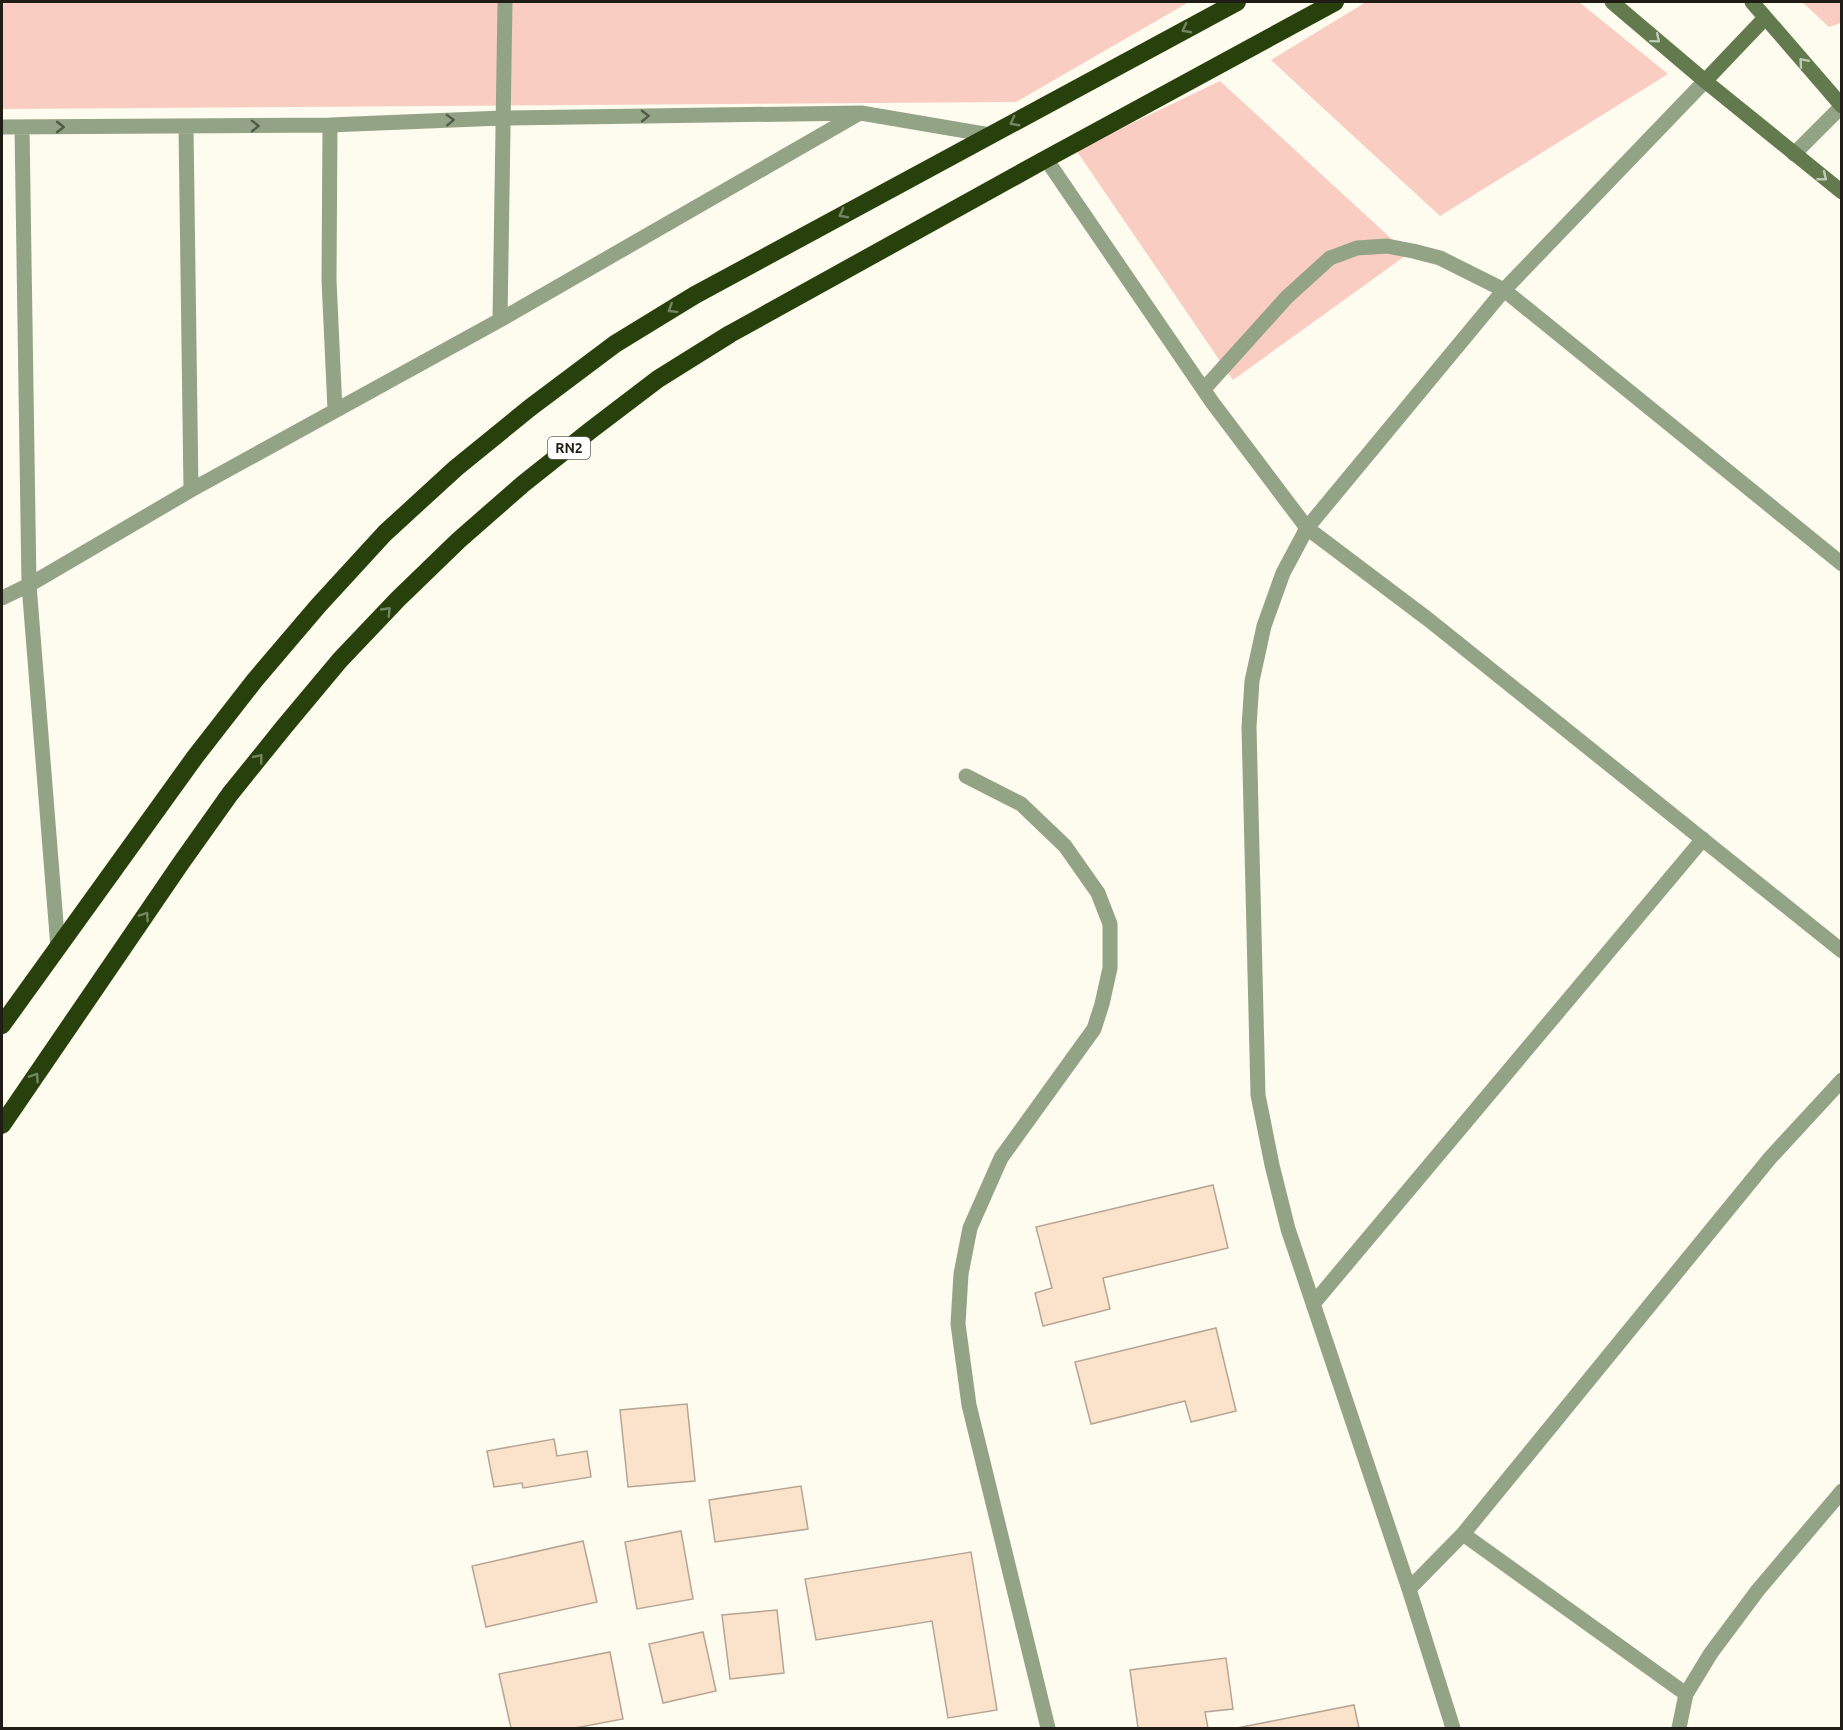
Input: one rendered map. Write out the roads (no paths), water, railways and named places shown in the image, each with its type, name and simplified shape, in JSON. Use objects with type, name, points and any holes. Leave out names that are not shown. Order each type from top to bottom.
[{"type":"highway","points":[[2,1025],[195,757],[255,680],[318,606],[385,533],[456,468],[615,344],[695,295],[1237,2]]},
{"type":"highway","name":"RN2","points":[[2,1125],[230,794],[340,660],[459,540],[523,484],[658,379],[730,334],[1335,2]]},
{"type":"street","points":[[500,320],[505,2]]},
{"type":"street","points":[[1612,2],[1842,192]]},
{"type":"street","points":[[1752,2],[1841,106],[1794,154]]},
{"type":"street","points":[[1453,1728],[1409,1589],[1288,1229],[1258,1095],[1249,727],[1252,681],[1264,626],[1283,573],[1307,528],[1504,290],[1765,18]]},
{"type":"street","points":[[2,598],[29,585],[191,490],[500,320],[861,112]]},
{"type":"street","points":[[2,127],[186,127],[502,118],[861,112],[990,135]]},
{"type":"street","points":[[330,124],[330,280],[335,410]]},
{"type":"street","points":[[22,127],[29,585],[58,948]]},
{"type":"street","points":[[186,127],[191,490]]},
{"type":"street","points":[[1046,159],[1204,388],[1307,528],[1429,620],[1842,951]]},
{"type":"street","points":[[1204,388],[1287,297],[1330,258],[1357,248],[1387,246],[1422,253],[1440,258],[1504,290],[1842,564]]},
{"type":"street","points":[[966,776],[1021,804],[1065,846],[1098,893],[1110,924],[1110,968],[1094,1029],[1000,1158],[970,1228],[961,1274],[958,1324],[969,1406],[1047,1728]]},
{"type":"street","points":[[1313,1304],[1702,839]]},
{"type":"street","points":[[1409,1589],[1463,1534],[1770,1158],[1842,1080]]},
{"type":"street","points":[[1679,1728],[1686,1694],[1711,1653],[1758,1590],[1842,1491]]},
{"type":"street","points":[[1463,1534],[1686,1694]]}]
